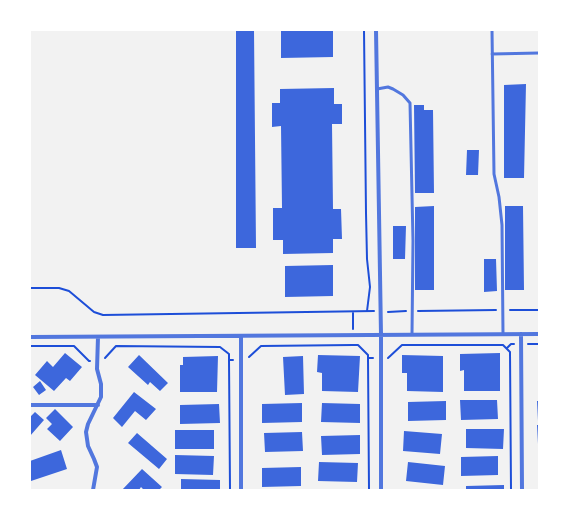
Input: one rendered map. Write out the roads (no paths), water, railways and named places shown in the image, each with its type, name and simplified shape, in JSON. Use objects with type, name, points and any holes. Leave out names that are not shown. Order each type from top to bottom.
[{"type":"street","points":[[376,30],[381,312],[381,490]]},
{"type":"street","points":[[521,334],[522,490]]},
{"type":"street","points":[[30,337],[539,334]]},
{"type":"street","points":[[241,336],[241,490]]},
{"type":"street","points":[[93,490],[96,467],[88,446],[86,432],[88,424],[101,397],[102,387],[97,369],[98,337]]},
{"type":"street","points":[[30,405],[98,405]]},
{"type":"lane","points":[[492,30],[494,174],[499,197],[502,225],[503,334]]},
{"type":"lane","points":[[492,54],[539,53]]},
{"type":"lane","points":[[377,89],[388,87],[393,89],[403,95],[410,104],[413,241],[412,334]]}]
